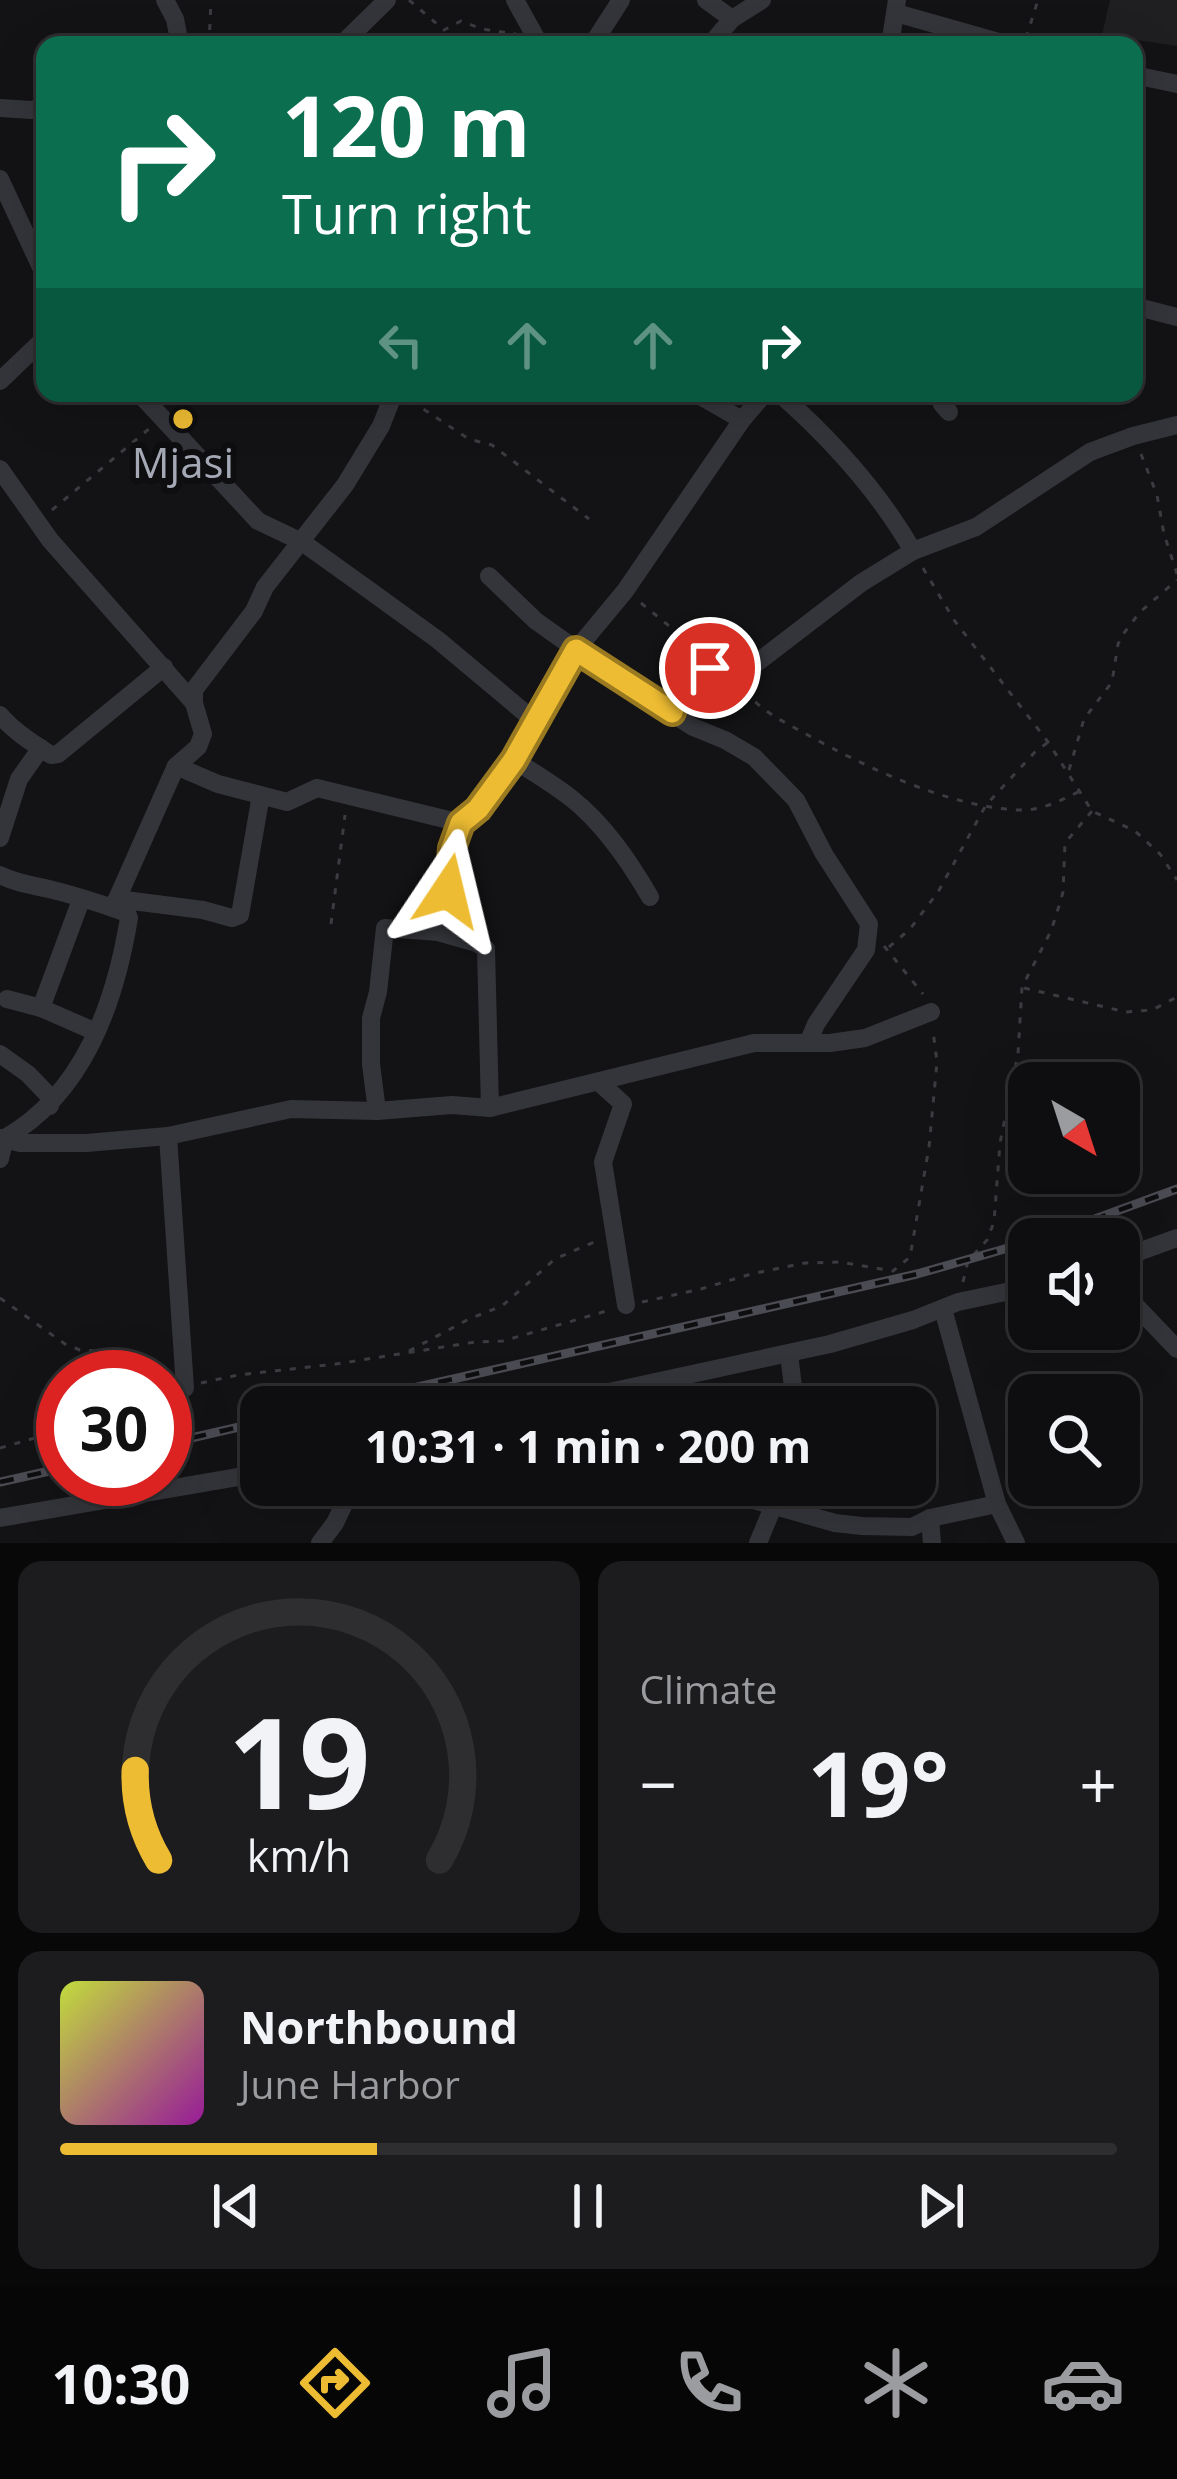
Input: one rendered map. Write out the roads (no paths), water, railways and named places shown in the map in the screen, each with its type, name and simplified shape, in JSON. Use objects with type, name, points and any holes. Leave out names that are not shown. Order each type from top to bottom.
[{"type":"street","points":[[165,0],[178,36]]},
{"type":"street","points":[[350,36],[387,0]]},
{"type":"street","points":[[515,0],[534,36]]},
{"type":"street","points":[[598,36],[621,0]]},
{"type":"street","points":[[706,0],[732,19]]},
{"type":"street","points":[[718,36],[732,19],[762,0]]},
{"type":"street","points":[[891,36],[896,6],[983,36]]},
{"type":"street","points":[[1143,77],[1177,84]]},
{"type":"street","points":[[0,108],[36,109]]},
{"type":"street","points":[[0,179],[36,257]]},
{"type":"street","points":[[1143,308],[1177,317]]},
{"type":"street","points":[[0,381],[36,347]]},
{"type":"street","points":[[147,402],[247,512],[302,542],[438,640],[537,723]]},
{"type":"street","points":[[115,903],[176,766],[199,747],[203,734],[194,690],[367,452],[392,402]]},
{"type":"street","points":[[711,402],[742,420]]},
{"type":"street","points":[[439,932],[452,848],[461,823],[478,809],[514,760],[576,650],[625,591],[757,402]]},
{"type":"street","points":[[788,402],[834,446],[896,522],[913,551]]},
{"type":"street","points":[[941,402],[949,412]]},
{"type":"street","points":[[672,712],[678,694],[700,669],[741,675],[861,584],[913,551],[976,527],[1090,452],[1177,425]]},
{"type":"street","points":[[0,470],[50,540],[194,703]]},
{"type":"street","points":[[489,576],[536,622],[576,650],[693,727],[754,757],[796,800],[869,924],[866,950],[808,1043]]},
{"type":"street","points":[[2,723],[51,755],[58,754],[164,667]]},
{"type":"street","points":[[0,838],[19,779],[41,748]]},
{"type":"street","points":[[514,760],[574,800],[597,823],[650,897]]},
{"type":"street","points":[[176,766],[218,784],[287,802],[317,788],[461,823]]},
{"type":"street","points":[[0,875],[81,900],[203,910],[232,918],[243,908],[261,795]]},
{"type":"street","points":[[41,1008],[81,900]]},
{"type":"street","points":[[3,1138],[50,1106],[75,1074],[96,1032],[121,965],[129,918],[115,903]]},
{"type":"street","points":[[377,1111],[371,1018],[385,928],[439,932],[486,949],[490,1108]]},
{"type":"street","points":[[8,999],[96,1032]]},
{"type":"street","points":[[3,1138],[20,1143],[86,1143],[168,1136],[291,1109],[490,1108],[754,1043],[865,1038],[931,1012]]},
{"type":"street","points":[[0,1054],[40,1086],[51,1098],[50,1106]]},
{"type":"street","points":[[600,1083],[623,1104],[603,1162],[626,1305]]},
{"type":"street","points":[[168,1136],[182,1350]]},
{"type":"street","points":[[0,1159],[3,1138]]},
{"type":"street","points":[[1140,1251],[1177,1238]]},
{"type":"street","points":[[642,1386],[789,1354],[1008,1292]]},
{"type":"street","points":[[950,1305],[997,1504],[1016,1543]]},
{"type":"street","points":[[1140,1310],[1177,1349]]},
{"type":"street","points":[[789,1354],[793,1386]]},
{"type":"street","points":[[0,1518],[240,1477]]},
{"type":"street","points":[[758,1543],[776,1506],[833,1533],[912,1527],[930,1518],[997,1504]]},
{"type":"street","points":[[320,1543],[343,1506]]},
{"type":"street","points":[[930,1518],[932,1543]]},
{"type":"railway","points":[[1098,1218],[1177,1189]]},
{"type":"railway","points":[[422,1386],[917,1274],[1008,1248]]},
{"type":"railway","points":[[192,1438],[240,1427]]},
{"type":"railway","points":[[0,1482],[36,1474]]},
{"type":"place","name":"Mjasi","points":[[183,419]]}]
